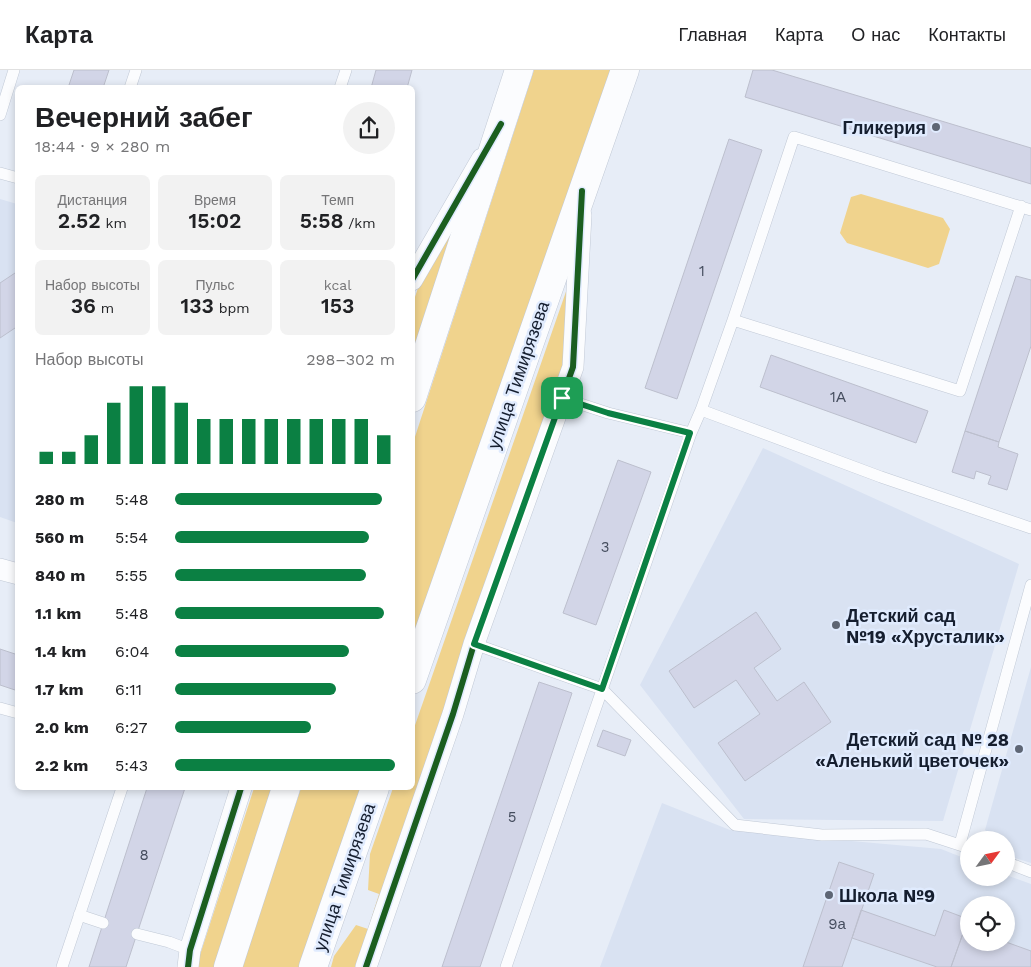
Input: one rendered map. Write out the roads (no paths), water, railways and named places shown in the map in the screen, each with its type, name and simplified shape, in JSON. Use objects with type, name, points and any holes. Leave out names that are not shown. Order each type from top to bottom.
[{"type":"main road","points":[[415,389],[519,70]]},
{"type":"main road","name":"улица Тимирязева","points":[[415,671],[624,70]]},
{"type":"main road","points":[[228,967],[285,790]]},
{"type":"main road","name":"улица Тимирязева","points":[[313,967],[374,790]]},
{"type":"street","points":[[415,275],[501,124]]},
{"type":"street","points":[[366,967],[453,714],[474,644],[573,367],[582,191]]},
{"type":"street","points":[[0,569],[15,573]]},
{"type":"street","points":[[189,958],[240,790]]},
{"type":"lane","points":[[0,116],[14,70]]},
{"type":"lane","points":[[131,85],[136,70]]},
{"type":"lane","points":[[341,85],[346,70]]},
{"type":"lane","points":[[506,967],[690,433],[701,410],[733,320],[794,137],[1026,208],[960,391],[733,320]]},
{"type":"lane","points":[[0,172],[15,177]]},
{"type":"lane","points":[[562,398],[608,413],[690,433]]},
{"type":"lane","points":[[701,410],[863,470],[1031,528]]},
{"type":"lane","points":[[968,831],[1031,585]]},
{"type":"lane","points":[[474,644],[602,689],[735,825],[822,835],[926,834],[960,845]]},
{"type":"lane","points":[[0,708],[15,713]]},
{"type":"lane","points":[[62,967],[121,790]]},
{"type":"lane","points":[[1015,866],[1031,872]]},
{"type":"lane","points":[[80,915],[103,923]]},
{"type":"lane","points":[[137,934],[169,942],[189,958]]},
{"type":"place","name":"Гликерия","points":[[936,127]]},
{"type":"place","name":"Детский сад №19 «Хрусталик»","points":[[836,625]]},
{"type":"place","name":"Детский сад № 28 «Аленький цветочек»","points":[[1019,749]]},
{"type":"place","name":"Школа №9","points":[[829,895]]}]
